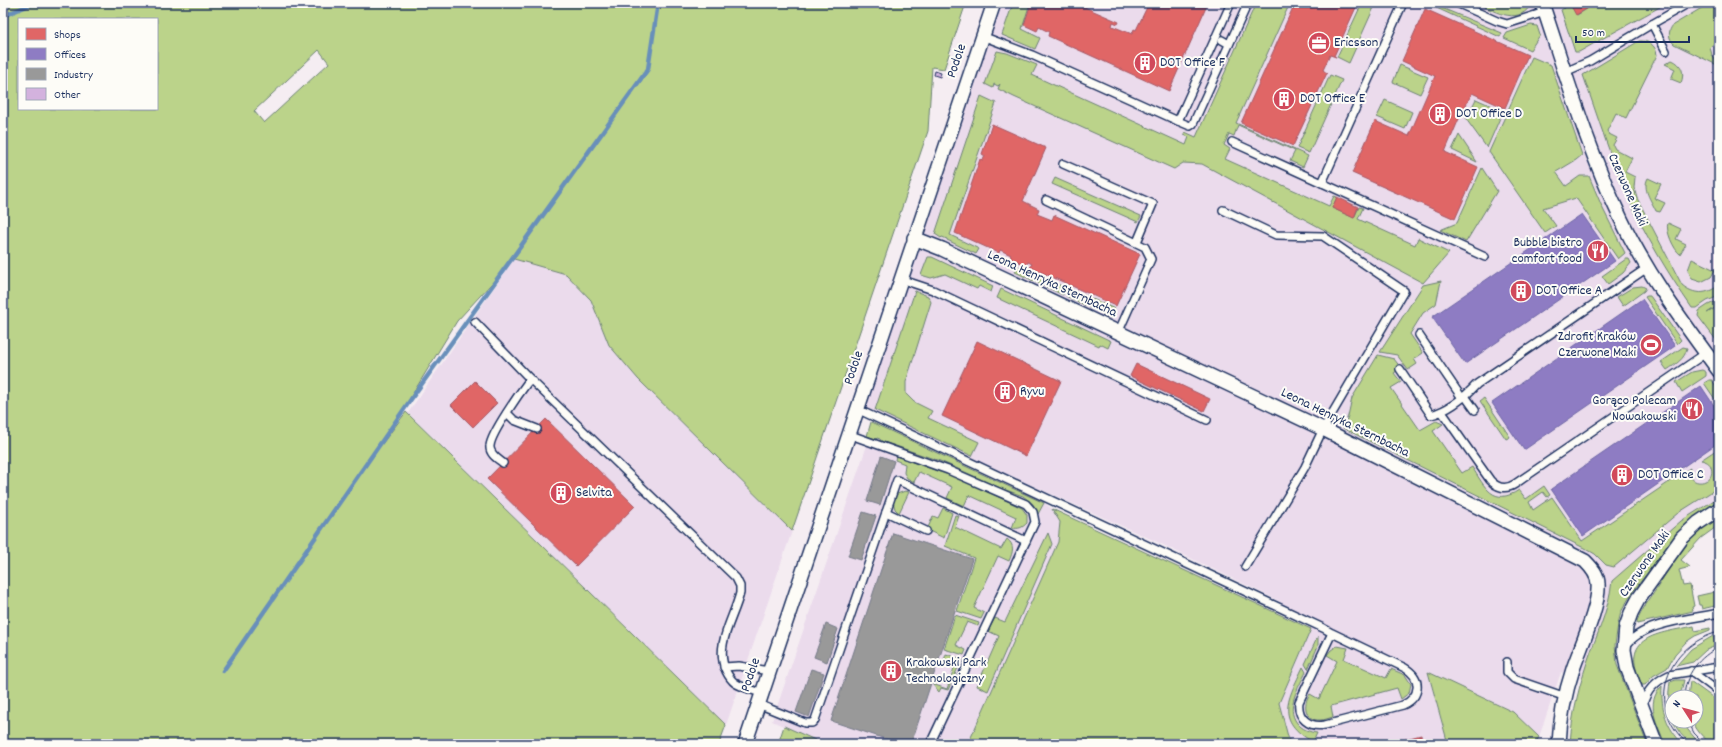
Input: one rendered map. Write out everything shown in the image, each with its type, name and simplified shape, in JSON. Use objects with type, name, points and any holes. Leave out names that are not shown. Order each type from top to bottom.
[{"type":"street","name":"Podole","points":[[744,744],[994,3]]},
{"type":"street","name":"Czerwone Maki","points":[[1543,8],[1609,193],[1627,232],[1647,268],[1674,311],[1719,371]]},
{"type":"street","name":"Leona Henryka Sternbacha","points":[[914,238],[942,249],[1323,429],[1578,556],[1592,568],[1598,585],[1597,597],[1593,614],[1573,670],[1566,697],[1560,725],[1559,744]]},
{"type":"street","name":"Czerwone Maki","points":[[1656,744],[1627,668],[1624,650],[1624,635],[1629,619],[1645,589],[1682,538],[1698,522],[1719,509]]},
{"type":"lane","points":[[1178,121],[1231,3]]},
{"type":"lane","points":[[982,36],[1032,55],[1190,126],[1193,124],[1248,3]]},
{"type":"lane","points":[[1322,183],[1403,3]]},
{"type":"lane","points":[[1565,72],[1597,57],[1689,3]]},
{"type":"lane","points":[[1459,4],[1498,22],[1507,24],[1543,8]]},
{"type":"lane","points":[[1652,24],[1666,51]]},
{"type":"lane","points":[[1222,40],[1229,44]]},
{"type":"lane","points":[[1232,142],[1485,257]]},
{"type":"lane","points":[[1063,164],[1154,204],[1137,242]]},
{"type":"lane","points":[[1046,200],[1146,247],[1151,259],[1118,333]]},
{"type":"lane","points":[[1223,210],[1276,235],[1323,236],[1404,291],[1323,429],[1305,467],[1246,567]]},
{"type":"lane","points":[[1400,369],[1431,415],[1442,412],[1464,397],[1477,384],[1647,268]]},
{"type":"lane","points":[[900,279],[932,290],[1207,420]]},
{"type":"lane","points":[[475,322],[530,379],[737,580],[740,586],[740,593],[724,636],[721,656],[728,676],[735,683],[805,723],[812,723],[815,720],[897,480],[1026,541]]},
{"type":"lane","points":[[1419,335],[1475,410]]},
{"type":"lane","points":[[1442,412],[1490,480],[1500,487],[1507,488],[1706,353]]},
{"type":"lane","points":[[502,463],[492,454],[490,447],[493,438],[515,399],[530,379]]},
{"type":"lane","points":[[857,409],[1332,632],[1411,672],[1417,685],[1416,692],[1412,699],[1403,705],[1325,726],[1315,726],[1305,722],[1299,710],[1299,702],[1332,632]]},
{"type":"lane","points":[[507,413],[514,420],[537,429]]},
{"type":"lane","points":[[848,434],[948,470],[1026,504],[1033,512],[1035,522],[930,744]]},
{"type":"lane","points":[[886,512],[926,531]]},
{"type":"lane","points":[[1624,650],[1633,638],[1651,627],[1719,613]]},
{"type":"lane","points":[[1507,662],[1507,672],[1514,679],[1566,697]]},
{"type":"lane","points":[[724,667],[739,666],[769,671]]},
{"type":"lane","points":[[1642,707],[1649,691],[1662,678],[1668,675],[1719,667]]},
{"type":"lane","points":[[1691,672],[1719,692]]},
{"type":"shaded area","points":[[1001,3],[1719,3],[1719,497],[1681,521],[1611,617],[1582,678],[1561,672],[1539,737],[1513,712],[1428,673],[1448,744],[1290,744],[1279,703],[1311,629],[1279,601],[1155,541],[862,408]]},
{"type":"shaded area","points":[[514,259],[566,274],[591,300],[609,345],[638,379],[792,531],[726,725],[408,413]]},
{"type":"shaded area","points":[[872,431],[1034,495],[1052,509],[1060,522],[1058,542],[968,744],[824,744],[772,721]]},
{"type":"green space","points":[[3,3],[966,3],[944,69],[932,67],[928,131],[792,531],[638,379],[609,345],[591,300],[566,274],[514,259],[457,321],[382,444],[406,412],[726,725],[719,744],[3,744]],"holes":[[[319,50],[329,63],[264,123],[254,111]]]},
{"type":"green space","points":[[1013,3],[1030,3],[1022,29],[1040,38],[1035,49],[1002,35]]},
{"type":"green space","points":[[1256,3],[1290,3],[1236,123],[1308,156],[1303,167],[1290,161],[1295,151],[1238,125],[1234,136],[1229,134],[1224,145],[1230,149],[1225,159],[1329,206],[1334,196],[1337,197],[1332,208],[1354,218],[1359,207],[1363,208],[1358,219],[1415,245],[1418,238],[1449,253],[1423,283],[1202,164],[1183,163],[1174,169],[1014,97],[998,89],[1000,84],[998,86],[994,84],[993,88],[985,84],[997,51],[1007,53],[1037,65],[1032,75],[1186,145],[1189,137],[1184,135],[1185,132],[1196,137]]},
{"type":"green space","points":[[1362,3],[1376,3],[1349,63],[1337,57]]},
{"type":"green space","points":[[1431,3],[1438,3],[1437,6],[1502,33],[1500,37],[1430,5]]},
{"type":"green space","points":[[1476,3],[1529,3],[1530,6],[1525,12],[1511,16],[1504,15]]},
{"type":"green space","points":[[1584,3],[1667,3],[1579,52],[1575,52],[1561,10],[1570,4],[1577,15],[1587,9]]},
{"type":"green space","points":[[1710,3],[1719,3],[1719,39],[1710,47],[1712,55],[1719,66],[1674,44],[1669,34],[1673,25]]},
{"type":"green space","points":[[1531,25],[1537,26],[1540,35],[1530,50],[1504,38],[1507,33]]},
{"type":"green space","points":[[1639,41],[1645,41],[1651,44],[1655,48],[1657,55],[1626,118],[1616,113],[1607,131],[1609,134],[1617,138],[1613,145],[1615,149],[1632,158],[1625,172],[1635,177],[1634,188],[1637,198],[1682,285],[1691,291],[1705,292],[1710,291],[1719,285],[1719,296],[1707,301],[1697,308],[1692,308],[1674,281],[1634,210],[1615,165],[1583,75]]},
{"type":"green space","points":[[1532,57],[1551,65],[1582,155],[1556,172],[1566,186],[1580,176],[1589,176],[1603,209],[1625,253],[1618,259],[1576,198],[1543,208],[1556,226],[1545,233],[1489,152]]},
{"type":"green space","points":[[1672,60],[1682,69],[1683,76],[1681,83],[1671,79],[1675,69],[1665,64]]},
{"type":"green space","points":[[1400,65],[1428,77],[1420,94],[1393,82]]},
{"type":"green space","points":[[1330,75],[1342,80],[1309,153],[1297,148]]},
{"type":"green space","points":[[981,96],[996,103],[950,235],[979,249],[976,254],[935,234]]},
{"type":"green space","points":[[1476,99],[1503,111],[1487,148],[1466,119]]},
{"type":"green space","points":[[1385,100],[1412,112],[1405,129],[1377,117]]},
{"type":"green space","points":[[1459,135],[1477,162],[1452,150]]},
{"type":"green space","points":[[1482,168],[1497,191],[1466,242],[1440,230],[1457,223]]},
{"type":"green space","points":[[1055,178],[1141,216],[1138,222],[1052,184]]},
{"type":"green space","points":[[1648,178],[1661,184],[1654,198],[1665,203],[1660,212],[1656,211],[1648,194],[1646,182]]},
{"type":"green space","points":[[1668,223],[1681,229],[1676,239],[1686,244],[1680,254],[1671,240],[1667,226]]},
{"type":"green space","points":[[928,257],[932,257],[993,286],[991,292],[979,286],[977,289],[945,274],[931,278],[921,275]]},
{"type":"green space","points":[[1626,259],[1629,259],[1631,263],[1623,273],[1608,284],[1602,276]]},
{"type":"green space","points":[[1692,259],[1715,270],[1711,277],[1701,282],[1692,279],[1688,270]]},
{"type":"green space","points":[[1018,266],[1066,288],[1063,295],[1015,272]]},
{"type":"green space","points":[[1441,281],[1436,304],[1423,313],[1410,334],[1423,353],[1414,359],[1417,364],[1408,370],[1397,355],[1380,352],[1423,285]]},
{"type":"green space","points":[[1642,286],[1646,288],[1644,291],[1623,306],[1617,297],[1633,287]]},
{"type":"green space","points":[[1001,289],[1111,341],[1108,348],[1100,344],[1099,346],[997,298]]},
{"type":"green space","points":[[1070,289],[1115,309],[1111,318],[1066,296]]},
{"type":"green space","points":[[915,291],[928,296],[931,302],[906,382],[906,394],[914,402],[932,411],[928,418],[979,442],[972,456],[875,410]]},
{"type":"green space","points":[[1650,296],[1681,340],[1677,344],[1645,297]]},
{"type":"green space","points":[[1719,300],[1719,305],[1707,313],[1719,306],[1719,344],[1698,316],[1699,311]]},
{"type":"green space","points":[[1683,347],[1687,348],[1680,361],[1667,370],[1661,362]]},
{"type":"green space","points":[[1378,355],[1394,359],[1401,368],[1394,373],[1401,382],[1391,388],[1420,430],[1436,421],[1443,424],[1433,431],[1462,473],[1472,467],[1486,488],[1496,495],[1510,495],[1519,490],[1526,499],[1544,486],[1550,495],[1547,497],[1543,492],[1529,502],[1533,510],[1552,497],[1582,541],[1690,468],[1690,475],[1692,479],[1696,482],[1706,481],[1710,478],[1712,473],[1711,467],[1708,462],[1701,460],[1719,448],[1719,487],[1678,513],[1614,567],[1606,565],[1595,554],[1588,550],[1343,428],[1348,416],[1352,398]]},
{"type":"green space","points":[[1702,370],[1706,372],[1706,376],[1682,392],[1676,382],[1692,372]]},
{"type":"green space","points":[[1712,380],[1719,391],[1719,405],[1704,383]]},
{"type":"green space","points":[[1484,398],[1510,437],[1506,439],[1480,401]]},
{"type":"green space","points":[[871,422],[1044,503],[1038,514],[1033,504],[1023,496],[1003,489],[940,461],[881,441],[880,439],[867,436]]},
{"type":"green space","points":[[896,456],[940,472],[941,470],[1022,508],[1027,515],[1027,523],[1020,528],[1012,528],[1016,517],[969,495],[964,506],[947,498],[952,487],[919,472],[914,482],[907,478],[904,473],[905,464],[895,460]]},
{"type":"green space","points":[[905,491],[909,492],[899,513],[895,509],[893,502],[897,494]]},
{"type":"green space","points":[[1719,497],[1719,501],[1695,517],[1679,531],[1632,593],[1621,612],[1615,645],[1617,665],[1647,744],[1570,744],[1580,686],[1601,625],[1611,590],[1612,581],[1681,521]]},
{"type":"green space","points":[[943,508],[952,513],[944,538],[927,530],[933,516],[938,518]]},
{"type":"green space","points":[[1052,509],[1311,629],[1279,703],[1290,744],[968,744],[1058,542],[1060,522]]},
{"type":"green space","points":[[955,515],[959,516],[955,527],[1001,549],[1007,539],[1010,541],[1012,546],[1009,561],[998,556],[974,608],[984,613],[981,619],[957,611],[974,558],[945,546]]},
{"type":"green space","points":[[1719,517],[1719,525],[1701,538],[1681,560],[1690,567],[1679,570],[1683,586],[1690,585],[1694,606],[1692,607],[1693,611],[1637,624],[1643,609],[1684,548],[1708,524]]},
{"type":"green space","points":[[1048,533],[1052,544],[988,691],[977,686],[999,636],[988,631],[995,618],[1005,622]]},
{"type":"green space","points":[[1719,591],[1719,605],[1702,609],[1701,605],[1699,605],[1697,596]]},
{"type":"green space","points":[[955,615],[979,623],[978,626],[967,622],[956,645],[966,650],[964,655],[944,649]]},
{"type":"green space","points":[[1694,626],[1695,631],[1710,628],[1710,630],[1695,636],[1686,642],[1675,654],[1667,668],[1653,676],[1645,685],[1642,685],[1636,668],[1635,656],[1638,646],[1655,635]]},
{"type":"green space","points":[[1318,636],[1318,646],[1308,669],[1305,664]]},
{"type":"green space","points":[[1713,636],[1716,646],[1706,650],[1693,662],[1676,666],[1691,649]]},
{"type":"green space","points":[[1337,646],[1348,648],[1344,659],[1386,678],[1391,669],[1405,675],[1411,684],[1409,693],[1401,699],[1397,688],[1331,706],[1333,717],[1320,720],[1311,718],[1306,711],[1306,702],[1310,694],[1319,699],[1337,661],[1327,655]]},
{"type":"green space","points":[[946,654],[962,659],[948,690],[941,688],[939,692],[932,684],[947,689],[954,668],[943,664]]},
{"type":"green space","points":[[1303,667],[1306,672],[1294,697],[1292,710],[1299,725],[1306,730],[1317,733],[1313,742],[1301,734],[1293,726],[1289,717],[1289,699]]},
{"type":"green space","points":[[1428,672],[1513,712],[1539,737],[1535,744],[1448,744]]},
{"type":"green space","points":[[1684,680],[1682,689],[1669,689],[1670,682]]},
{"type":"green space","points":[[1690,681],[1701,689],[1689,689]]},
{"type":"green space","points":[[1662,686],[1664,729],[1671,729],[1683,744],[1665,744],[1654,714],[1654,700]]},
{"type":"green space","points":[[1704,691],[1719,702],[1719,744],[1706,740],[1697,729],[1704,729]]},
{"type":"green space","points":[[784,726],[824,744],[778,744]]},
{"type":"green space","points":[[1687,729],[1700,744],[1695,744],[1687,740],[1678,730]]},
{"type":"building: Shops","name":"DOT Office F","points":[[1031,3],[1083,3],[1082,6],[1119,22],[1118,24],[1113,22],[1112,26],[1132,34],[1134,29],[1136,30],[1149,3],[1208,3],[1169,91],[1048,36],[1049,32],[1039,27],[1037,31],[1024,25]]},
{"type":"building: Shops","name":"DOT Office E","points":[[1295,3],[1358,3],[1334,56],[1336,57],[1330,55],[1323,70],[1327,73],[1293,146],[1241,123]]},
{"type":"building: Shops","points":[[1584,3],[1588,8],[1576,15],[1570,4]]},
{"type":"building: Shops","name":"DOT Office D","points":[[1425,9],[1528,55],[1505,108],[1472,93],[1458,121],[1445,152],[1478,167],[1455,219],[1352,173],[1375,121],[1409,136],[1435,76],[1402,61]]},
{"type":"building: Shops","points":[[992,124],[1046,148],[1023,201],[1039,209],[1037,214],[1052,220],[1054,215],[1140,254],[1116,306],[1030,267],[1032,264],[1028,262],[1026,265],[1010,258],[1011,255],[1000,250],[999,253],[955,233],[980,159],[983,160],[985,156],[982,154]]},
{"type":"building: Shops","points":[[1337,197],[1358,207],[1354,218],[1332,208]]},
{"type":"building: Shops","name":"Ryvu","points":[[977,341],[1061,381],[1026,456],[942,416]]},
{"type":"building: Shops","points":[[1136,364],[1210,399],[1204,411],[1130,376]]},
{"type":"building: Shops","points":[[475,381],[497,403],[473,427],[451,405]]},
{"type":"building: Shops","name":"Selvita","points":[[546,419],[635,506],[576,566],[487,479]]},
{"type":"building: Shops","points":[[1421,735],[1423,744],[1387,744]]},
{"type":"building: Offices","name":"DOT Office A","points":[[1582,214],[1615,261],[1465,364],[1432,317]]},
{"type":"building: Offices","points":[[1642,299],[1675,346],[1524,450],[1492,403]]},
{"type":"building: Offices","name":"DOT Office C","points":[[1701,386],[1719,413],[1719,442],[1583,536],[1551,489]]},
{"type":"building: Industry","points":[[881,456],[894,461],[880,505],[867,501]]},
{"type":"building: Industry","points":[[863,512],[876,516],[861,560],[848,556]]},
{"type":"building: Industry","name":"Krakowski Park Technologiczny","points":[[893,533],[972,559],[911,744],[901,744],[831,721]]},
{"type":"building: Industry","points":[[826,624],[838,629],[827,662],[814,657]]},
{"type":"building: Industry","points":[[811,669],[824,673],[809,717],[796,712]]},
{"type":"building: Other","points":[[935,71],[941,73],[940,77],[934,75]]},
{"type":"waterway","points":[[3,16],[34,3]]},
{"type":"waterway","points":[[223,671],[416,392],[648,69],[658,3]]},
{"type":"tram line","points":[[1688,744],[1675,729],[1667,712],[1664,695],[1667,679],[1674,663],[1686,650],[1701,639],[1719,632]]},
{"type":"tram line","points":[[1685,689],[1694,667],[1705,656],[1719,647]]},
{"type":"tram line","points":[[1692,729],[1705,744]]},
{"type":"place","name":"Ericsson","points":[[1319,43]]},
{"type":"place","name":"DOT Office F","points":[[1145,63]]},
{"type":"place","name":"DOT Office E","points":[[1284,99]]},
{"type":"place","name":"DOT Office D","points":[[1440,114]]},
{"type":"place","name":"Bubble bistro comfort food","points":[[1598,251]]},
{"type":"place","name":"DOT Office A","points":[[1521,291]]},
{"type":"place","name":"Zdrofit Kraków Czerwone Maki","points":[[1651,345]]},
{"type":"place","name":"Ryvu","points":[[1005,392]]},
{"type":"place","name":"Gorąco Polecam Nowakowski","points":[[1692,409]]},
{"type":"place","name":"DOT Office C","points":[[1622,475]]},
{"type":"place","name":"Selvita","points":[[561,493]]},
{"type":"place","name":"Krakowski Park Technologiczny","points":[[891,671]]}]
